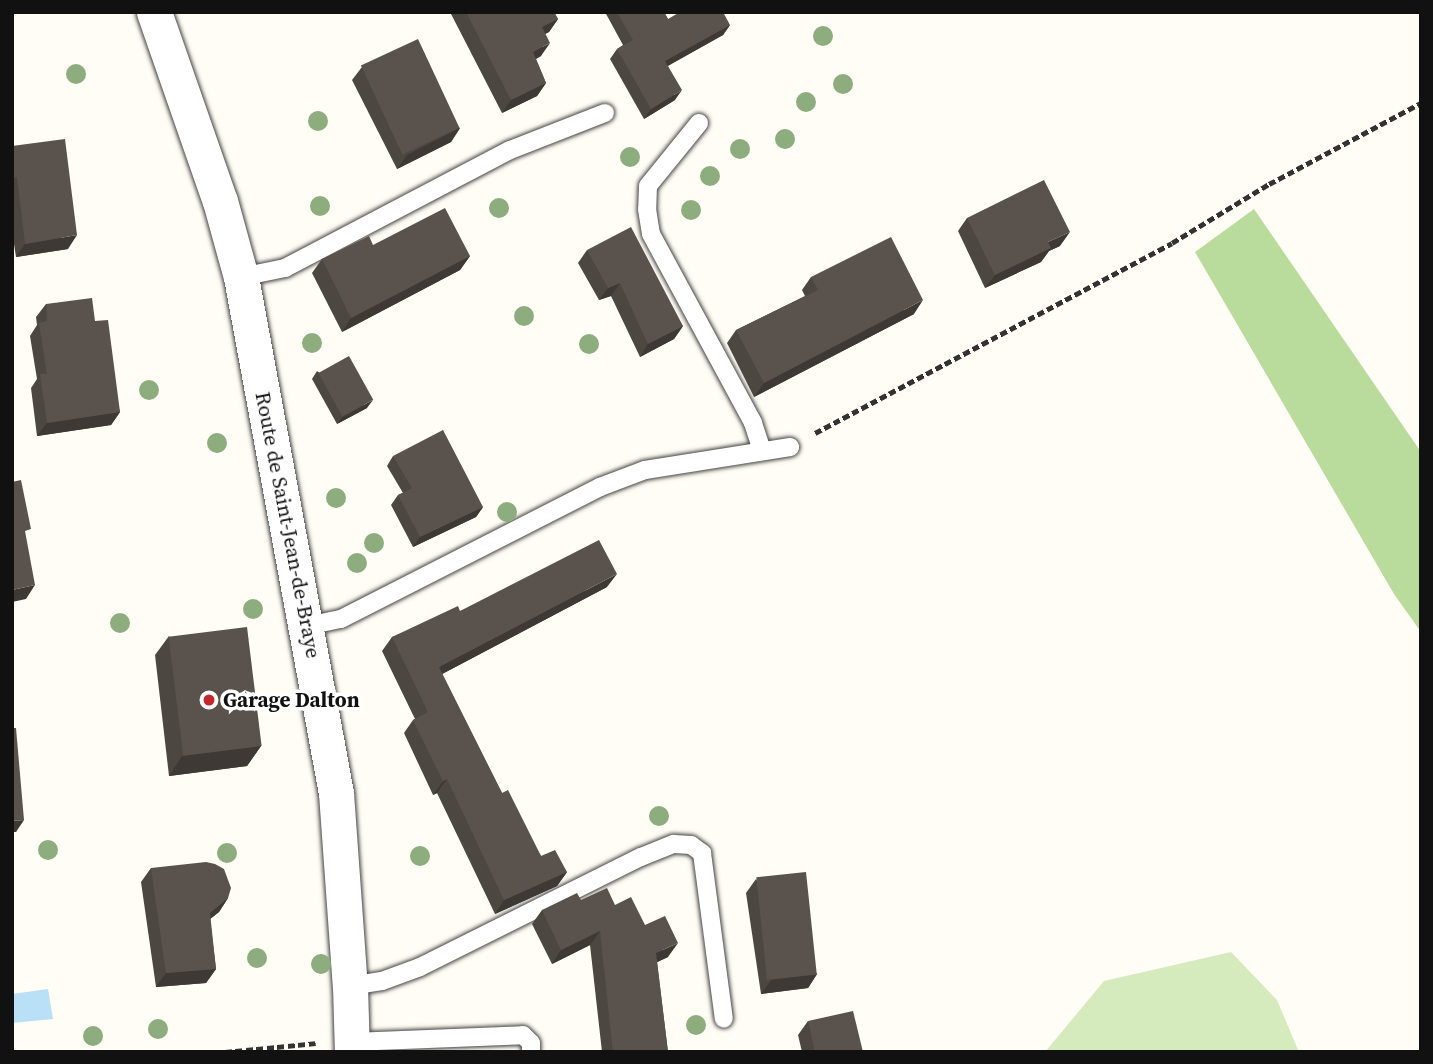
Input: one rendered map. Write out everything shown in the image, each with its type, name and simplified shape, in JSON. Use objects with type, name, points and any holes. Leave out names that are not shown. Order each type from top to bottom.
[{"type":"street","name":"Route de Saint-Jean-de-Braye","points":[[154,12],[220,201],[241,276],[336,793],[352,1047]]},
{"type":"lane","points":[[241,276],[285,268],[510,150],[604,113]]},
{"type":"lane","points":[[699,123],[648,186],[647,209],[651,234],[753,423],[762,451]]},
{"type":"lane","points":[[307,626],[341,619],[600,487],[645,470],[790,447]]},
{"type":"lane","points":[[350,986],[382,981],[420,967],[674,844],[691,845],[702,853],[724,1019]]},
{"type":"lane","points":[[352,1047],[523,1034],[531,1043],[531,1052]]},
{"type":"path","points":[[790,447],[1172,243],[1269,184],[1421,103]]},
{"type":"path","points":[[225,1052],[352,1047]]},
{"type":"green space","points":[[1254,209],[1421,452],[1421,632],[1394,594],[1195,252]]},
{"type":"green space","points":[[1231,952],[1277,1000],[1299,1052],[1045,1052],[1104,981]]},
{"type":"water","points":[[48,989],[53,1019],[12,1023],[12,994]]},
{"type":"building","points":[[466,12],[554,12],[558,19],[542,27],[550,43],[533,52],[546,83],[511,100]]},
{"type":"building","points":[[617,12],[664,12],[668,19],[680,12],[723,12],[730,25],[665,61],[682,90],[651,109],[617,49],[633,40]]},
{"type":"building","points":[[418,39],[459,128],[402,154],[361,66]]},
{"type":"building","points":[[65,139],[77,235],[25,244],[17,177],[12,178],[12,146]]},
{"type":"building","points":[[1044,180],[1070,232],[1048,242],[1051,248],[995,275],[967,218]]},
{"type":"building","points":[[445,208],[470,256],[351,318],[322,259],[369,236],[373,245]]},
{"type":"building","points":[[631,227],[683,326],[648,344],[620,283],[608,288],[587,250]]},
{"type":"building","points":[[891,237],[923,300],[764,383],[736,330],[818,290],[811,277]]},
{"type":"building","points":[[92,298],[95,321],[108,320],[120,412],[47,423],[40,374],[47,374],[39,323],[47,321],[46,304]]},
{"type":"building","points":[[349,356],[373,400],[343,417],[318,373]]},
{"type":"building","points":[[443,430],[483,507],[420,537],[398,495],[412,488],[393,456]]},
{"type":"building","points":[[21,480],[31,529],[25,531],[35,585],[12,590],[12,482]]},
{"type":"building","points":[[599,540],[617,574],[439,667],[502,793],[508,790],[541,856],[555,850],[567,872],[504,900],[447,779],[443,781],[413,720],[428,712],[392,637],[458,606],[460,611]]},
{"type":"building","points":[[247,627],[262,746],[183,756],[169,637]]},
{"type":"building","points":[[12,728],[16,728],[24,820],[12,821]]},
{"type":"building","points":[[206,862],[224,869],[231,888],[228,898],[210,913],[216,969],[166,973],[151,868]]},
{"type":"building","points":[[806,872],[817,974],[767,980],[756,877]]},
{"type":"building","points":[[607,888],[615,905],[631,897],[645,925],[665,916],[678,943],[656,953],[668,1052],[613,1052],[600,931],[561,950],[542,910],[577,893],[581,900]]},
{"type":"building","points":[[853,1011],[863,1052],[815,1052],[808,1021]]},
{"type":"place","name":"Garage Dalton","points":[[209,700]]}]
